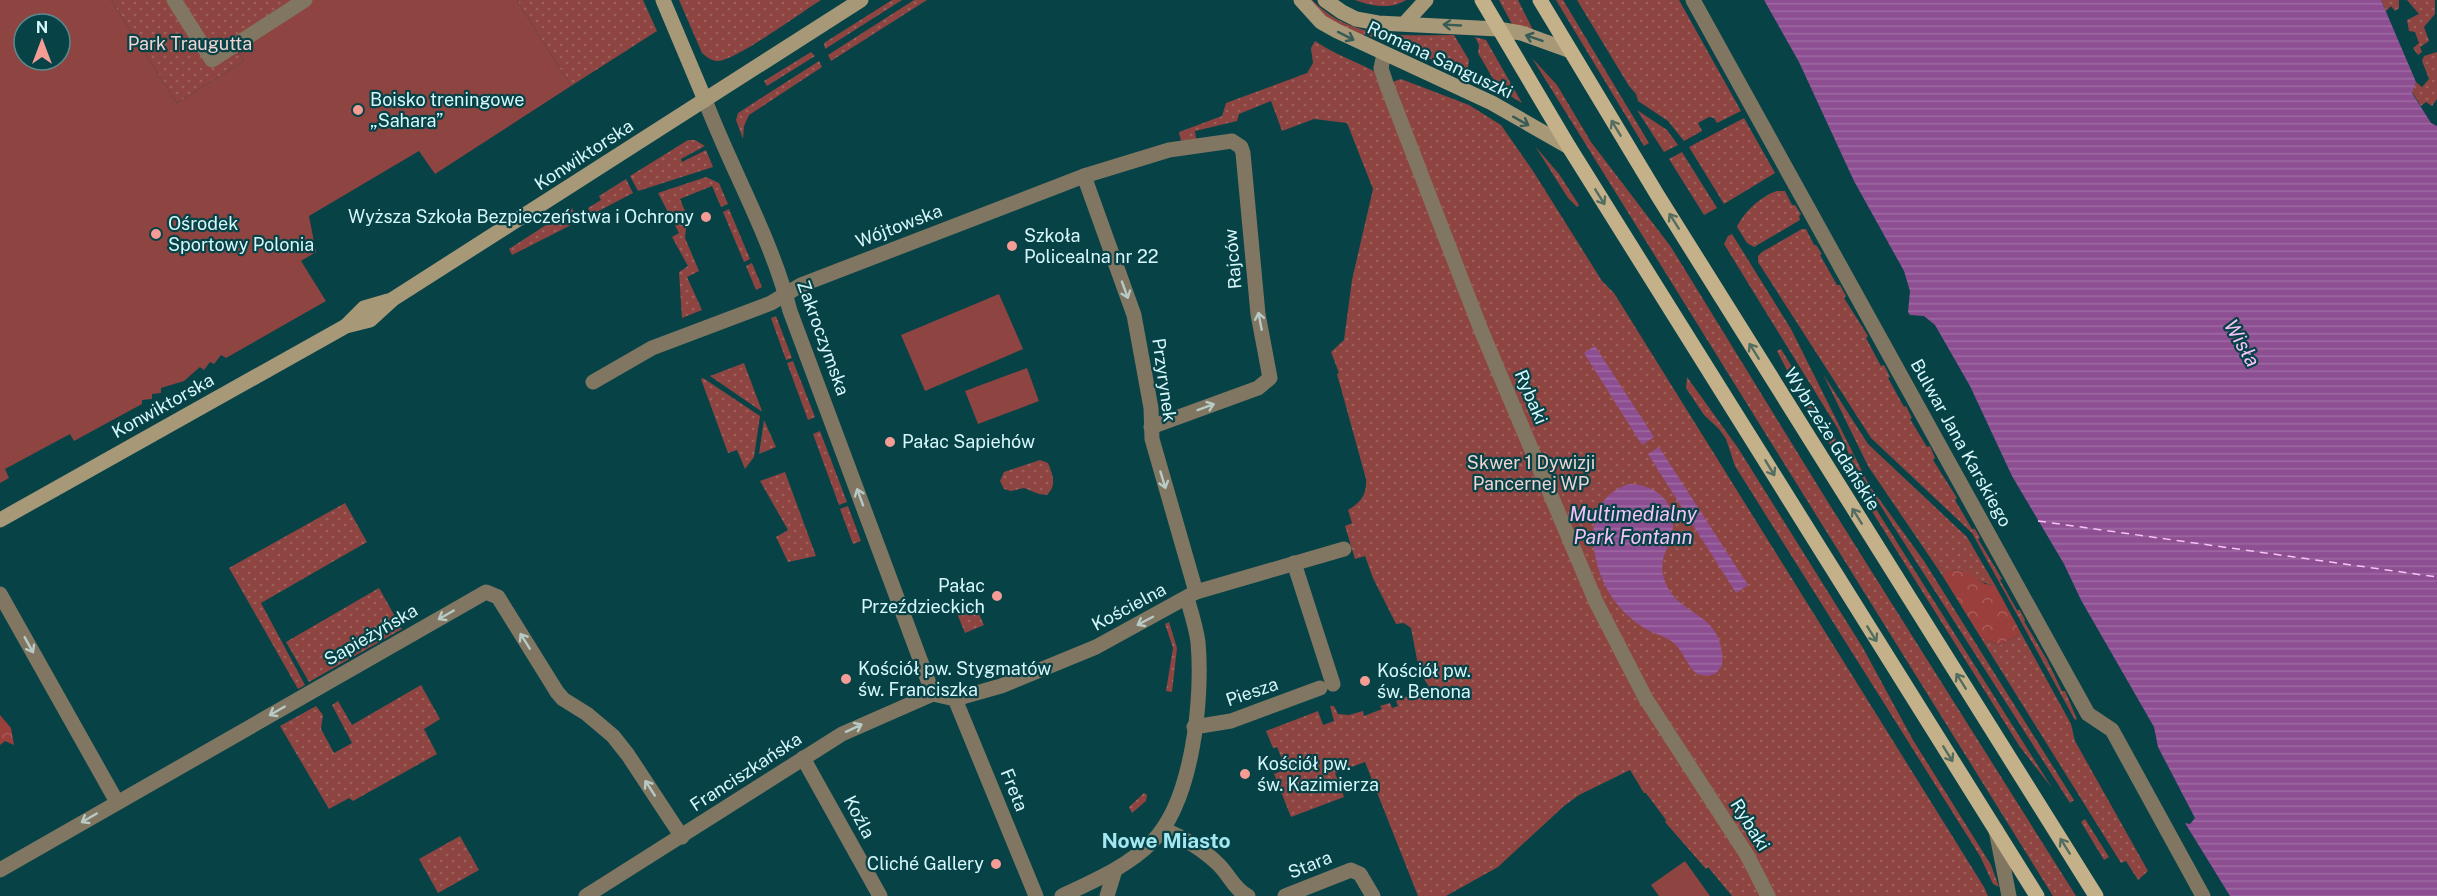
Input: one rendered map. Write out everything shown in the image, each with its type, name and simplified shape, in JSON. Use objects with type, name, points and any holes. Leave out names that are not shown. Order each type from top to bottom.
[{"type":"main road","points":[[1482,0],[1569,147],[2037,896]]},
{"type":"main road","name":"Wybrzeże Gdańskie","points":[[1540,0],[1568,50],[2096,896]]},
{"type":"street","points":[[174,0],[212,60],[305,0]]},
{"type":"street","name":"Zakroczymska","points":[[663,0],[722,144],[733,163],[779,273],[933,694]]},
{"type":"street","points":[[705,100],[861,0]]},
{"type":"street","name":"Romana Sanguszki","points":[[1301,0],[1321,22],[1352,40],[1492,103],[1569,147]]},
{"type":"street","name":"Romana Sanguszki","points":[[1325,0],[1356,19],[1378,23],[1498,29],[1521,33],[1568,50]]},
{"type":"street","points":[[1405,23],[1426,0]]},
{"type":"street","name":"Bulwar Jana Karskiego","points":[[1693,0],[2088,714],[2112,730],[2203,896]]},
{"type":"street","name":"Rybaki","points":[[1384,54],[1381,68],[1387,86],[1477,320],[1596,602],[1646,699],[1738,842],[1768,896]]},
{"type":"street","name":"Konwiktorska","points":[[0,520],[346,327],[370,320],[393,299],[705,100]]},
{"type":"street","name":"Wójtowska","points":[[593,382],[652,348],[771,303],[801,285],[1084,176],[1169,150],[1236,144]]},
{"type":"street","name":"Rajców","points":[[1151,427],[1258,388],[1270,378],[1258,314],[1244,160],[1236,144]]},
{"type":"street","name":"Przyrynek","points":[[1062,896],[1115,870],[1152,843],[1173,814],[1184,789],[1199,681],[1198,642],[1192,595],[1152,439],[1151,408],[1134,315],[1084,176]]},
{"type":"street","name":"Kościelna","points":[[933,694],[955,699],[1001,686],[1096,647],[1192,595],[1344,549]]},
{"type":"street","name":"Piesza","points":[[1194,727],[1231,721],[1327,686],[1294,563]]},
{"type":"street","name":"Sapieżyńska","points":[[0,870],[486,592],[498,597],[562,699],[587,714],[628,754],[682,837]]},
{"type":"street","points":[[0,594],[117,802]]},
{"type":"street","name":"Franciszkańska","points":[[586,896],[613,889],[682,837],[842,734],[933,694]]},
{"type":"street","name":"Freta","points":[[955,699],[1036,896]]},
{"type":"street","name":"Koźla","points":[[803,758],[880,896]]},
{"type":"street","points":[[1163,829],[1192,843],[1206,853],[1243,892]]},
{"type":"street","points":[[1995,830],[2009,896]]},
{"type":"street","points":[[1107,896],[1115,870]]},
{"type":"street","name":"Stara","points":[[1285,896],[1351,870],[1360,874],[1373,896]]},
{"type":"green space","name":"Ośrodek Sportowy Polonia","points":[[0,0],[111,0],[177,103],[244,61],[235,47],[309,0],[517,0],[571,86],[435,174],[419,151],[309,216],[316,252],[301,261],[326,301],[226,358],[221,355],[214,364],[210,362],[204,370],[200,367],[184,381],[161,388],[161,393],[152,394],[152,399],[142,400],[142,404],[74,441],[70,434],[5,469],[9,478],[0,483]]},
{"type":"green space","name":"Park Traugutta","points":[[111,0],[309,0],[235,47],[244,61],[177,103]]},
{"type":"green space","points":[[517,0],[643,0],[657,31],[571,86]]},
{"type":"green space","points":[[679,0],[821,0],[739,53],[718,61],[711,60],[702,53]]},
{"type":"green space","points":[[892,0],[902,0],[825,49],[824,43]]},
{"type":"green space","points":[[914,0],[927,0],[831,61],[828,55]]},
{"type":"green space","points":[[1308,0],[1312,0],[1344,23],[1361,29],[1397,35],[1454,35],[1469,60],[1468,67],[1472,75],[1364,34],[1363,36],[1330,21]]},
{"type":"green space","points":[[1355,0],[1406,0],[1394,5],[1381,6]]},
{"type":"green space","points":[[1499,0],[1518,0],[1535,34],[1512,24]]},
{"type":"green space","points":[[1556,0],[1563,0],[1649,143],[1644,146]]},
{"type":"green space","points":[[1577,0],[1679,0],[1741,111],[1717,123],[1714,118],[1709,117],[1698,123],[1702,131],[1684,141],[1668,121],[1638,101],[1636,94]]},
{"type":"green space","points":[[2381,0],[2399,0],[2399,8],[2395,11],[2391,6],[2386,11]]},
{"type":"green space","points":[[2407,0],[2435,0],[2435,14],[2424,27],[2429,41],[2420,47],[2422,52],[2418,55],[2413,48],[2419,43],[2415,32],[2409,31],[2407,20],[2419,14]]},
{"type":"green space","points":[[1475,37],[1486,40],[1522,103],[1499,89],[1478,53],[1479,45]]},
{"type":"green space","name":"Skwer 1 Dywizji Pancernej WP","points":[[1315,41],[1392,82],[1401,79],[1469,105],[1501,125],[1533,171],[1602,281],[1614,293],[1988,896],[1732,896],[1665,822],[1666,820],[1644,793],[1630,770],[1579,795],[1498,867],[1446,896],[1418,896],[1365,762],[1335,773],[1344,797],[1291,817],[1274,774],[1286,769],[1277,747],[1273,748],[1266,731],[1318,711],[1323,725],[1334,721],[1330,706],[1334,706],[1338,714],[1349,715],[1363,711],[1364,716],[1390,703],[1392,708],[1398,706],[1396,701],[1429,687],[1419,670],[1411,628],[1404,623],[1396,624],[1373,578],[1365,556],[1355,559],[1345,526],[1352,523],[1348,510],[1362,498],[1366,479],[1337,374],[1339,373],[1331,352],[1344,340],[1352,280],[1373,189],[1347,123],[1314,119],[1282,131],[1271,101],[1239,114],[1237,121],[1195,131],[1196,139],[1181,141],[1179,132],[1222,116],[1226,103],[1307,73],[1313,63],[1311,48]]},
{"type":"green space","points":[[811,52],[815,56],[767,86],[764,81]]},
{"type":"green space","points":[[2437,52],[2437,99],[2432,106],[2426,102],[2421,106],[2412,92],[2416,82],[2422,87],[2429,79],[2422,61],[2424,56]]},
{"type":"green space","points":[[1532,58],[1557,85],[1591,142],[1671,247],[1826,499],[2076,896],[2053,896]]},
{"type":"green space","points":[[819,61],[822,67],[749,115],[744,126],[743,139],[736,120],[738,113]]},
{"type":"green space","points":[[1637,110],[1667,130],[1678,145],[1664,152]]},
{"type":"green space","points":[[1744,118],[1775,173],[1724,204],[1689,147]]},
{"type":"green space","points":[[688,140],[695,140],[705,146],[681,159],[682,162],[706,150],[713,167],[638,191],[630,176]]},
{"type":"green space","points":[[1535,146],[1559,174],[1579,205],[1577,207],[1568,198]]},
{"type":"green space","points":[[1682,152],[1717,208],[1704,215],[1669,159]]},
{"type":"green space","points":[[706,177],[719,183],[728,204],[721,207],[712,186],[680,199],[687,216],[682,219],[686,228],[685,238],[699,271],[687,277],[702,310],[682,318],[679,272],[688,266],[672,237],[679,233],[658,193]]},
{"type":"green space","points":[[626,179],[633,193],[591,215],[588,208],[601,200],[599,196]]},
{"type":"green space","points":[[1777,191],[1785,191],[1792,205],[1795,205],[1801,214],[1800,220],[1754,247],[1747,243],[1737,227],[1754,205]]},
{"type":"green space","points":[[572,208],[579,221],[512,255],[509,249]]},
{"type":"green space","points":[[729,209],[750,259],[744,262],[723,212]]},
{"type":"green space","points":[[1802,229],[1806,229],[1814,245],[1822,254],[1820,255],[1837,285],[1840,285],[1846,296],[1844,298],[1868,336],[1866,338],[1881,366],[1884,365],[1890,377],[1888,378],[1904,407],[1906,406],[1912,418],[1910,419],[1927,447],[1930,446],[1935,458],[1933,460],[1957,498],[1955,500],[1972,529],[1975,529],[1980,538],[1978,539],[2002,579],[2000,580],[2017,610],[2020,610],[2062,691],[2065,691],[2077,719],[2075,720],[1972,533],[1871,438],[1758,262],[1758,256],[1762,252]]},
{"type":"green space","points":[[1732,234],[1791,329],[1869,485],[1924,561],[2074,800],[2070,803],[1852,461],[1838,429],[1724,244],[1728,236]]},
{"type":"green space","points":[[752,263],[762,287],[756,290],[746,266]]},
{"type":"green space","points":[[999,294],[1023,349],[925,391],[901,335]]},
{"type":"green space","points":[[776,316],[792,358],[786,360],[771,318]]},
{"type":"green space","points":[[1781,349],[1832,432],[1852,471],[2052,788],[2020,747],[1807,408],[1777,351]]},
{"type":"green space","points":[[793,361],[815,417],[808,420],[787,363]]},
{"type":"green space","points":[[744,363],[762,411],[710,376]]},
{"type":"green space","points":[[1027,368],[1039,401],[978,424],[965,391]]},
{"type":"green space","points":[[1823,374],[1868,444],[1967,537],[1995,585],[1987,584],[1963,572],[1950,571],[1942,575],[1868,466]]},
{"type":"green space","points":[[1687,377],[1738,448],[1863,648],[1913,740],[1991,865],[1999,887],[1993,884],[1980,856],[1735,466],[1726,439],[1704,415],[1686,388]]},
{"type":"green space","points":[[703,378],[760,416],[754,457],[745,469],[737,450],[728,453],[701,379]]},
{"type":"green space","points":[[764,420],[776,447],[759,454]]},
{"type":"green space","points":[[820,431],[847,502],[839,505],[813,434]]},
{"type":"green space","points":[[1040,460],[1048,463],[1053,476],[1053,484],[1047,495],[1024,488],[1011,491],[1004,489],[1000,481],[1004,472]]},
{"type":"green space","points":[[785,472],[816,556],[788,562],[776,537],[788,530],[760,481]]},
{"type":"green space","points":[[345,503],[367,542],[261,603],[305,685],[298,689],[229,568]]},
{"type":"green space","points":[[848,506],[861,541],[853,544],[840,509]]},
{"type":"green space","points":[[1951,570],[1966,572],[1985,584],[1995,585],[2021,633],[2000,645],[1981,638],[1942,575]]},
{"type":"green space","points":[[379,588],[402,629],[309,682],[286,642]]},
{"type":"green space","points":[[962,609],[979,614],[984,625],[965,633],[956,611]]},
{"type":"green space","points":[[1169,622],[1177,648],[1172,692],[1166,691],[1173,648],[1165,624]]},
{"type":"green space","points":[[2021,633],[2071,724],[2075,741],[2148,871],[2138,880],[2126,861],[2121,863],[1981,638],[2000,645]]},
{"type":"green space","points":[[421,685],[440,719],[424,729],[437,754],[353,801],[349,798],[329,809],[280,726],[316,706],[323,715],[321,729],[334,753],[352,743],[332,705],[338,701],[352,725]]},
{"type":"green space","points":[[0,715],[11,728],[14,745],[5,741],[0,745]]},
{"type":"green space","points":[[1144,793],[1147,795],[1146,801],[1132,813],[1129,807]]},
{"type":"green space","points":[[2085,819],[2109,857],[2104,860],[2081,822]]},
{"type":"green space","points":[[460,836],[479,870],[438,893],[419,859]]},
{"type":"green space","points":[[1685,861],[1710,896],[1659,896],[1651,885]]},
{"type":"water","name":"Wisła","points":[[1764,0],[2381,0],[2416,82],[2412,93],[2431,123],[2437,126],[2437,896],[2230,896],[2185,823],[2190,824],[2195,818],[2158,747],[2154,727],[2081,600],[2064,564],[2012,476],[1970,386],[1935,325],[1924,316],[1910,315],[1908,312],[1910,291],[1904,271],[1854,181],[1799,62]]},
{"type":"water","points":[[1595,346],[1654,437],[1642,445],[1584,353]]},
{"type":"water","points":[[1659,447],[1748,585],[1736,593],[1648,454]]},
{"type":"water","name":"Multimedialny Park Fontann","points":[[1629,484],[1654,490],[1661,495],[1670,508],[1673,526],[1663,561],[1663,575],[1672,594],[1680,603],[1714,629],[1719,640],[1722,662],[1720,669],[1714,674],[1705,676],[1697,674],[1675,644],[1646,629],[1628,615],[1608,591],[1600,574],[1593,538],[1595,521],[1601,505],[1612,492]]},
{"type":"ferry route","points":[[2038,521],[2437,577]]},
{"type":"place","name":"Boisko treningowe „Sahara”","points":[[358,110]]},
{"type":"place","name":"Wyższa Szkoła Bezpieczeństwa i Ochrony","points":[[706,217]]},
{"type":"place","name":"Ośrodek Sportowy Polonia","points":[[156,234]]},
{"type":"place","name":"Szkoła Policealna nr 22","points":[[1012,246]]},
{"type":"place","name":"Pałac Sapiehów","points":[[890,442]]},
{"type":"place","name":"Pałac Przeździeckich","points":[[997,596]]},
{"type":"place","name":"Kościół pw. Stygmatów św. Franciszka","points":[[846,679]]},
{"type":"place","name":"Kościół pw. św. Benona","points":[[1365,681]]},
{"type":"place","name":"Kościół pw. św. Kazimierza","points":[[1245,774]]},
{"type":"place","name":"Cliché Gallery","points":[[996,864]]},
{"type":"district","name":"Nowe Miasto","points":[[1166,841]]}]
